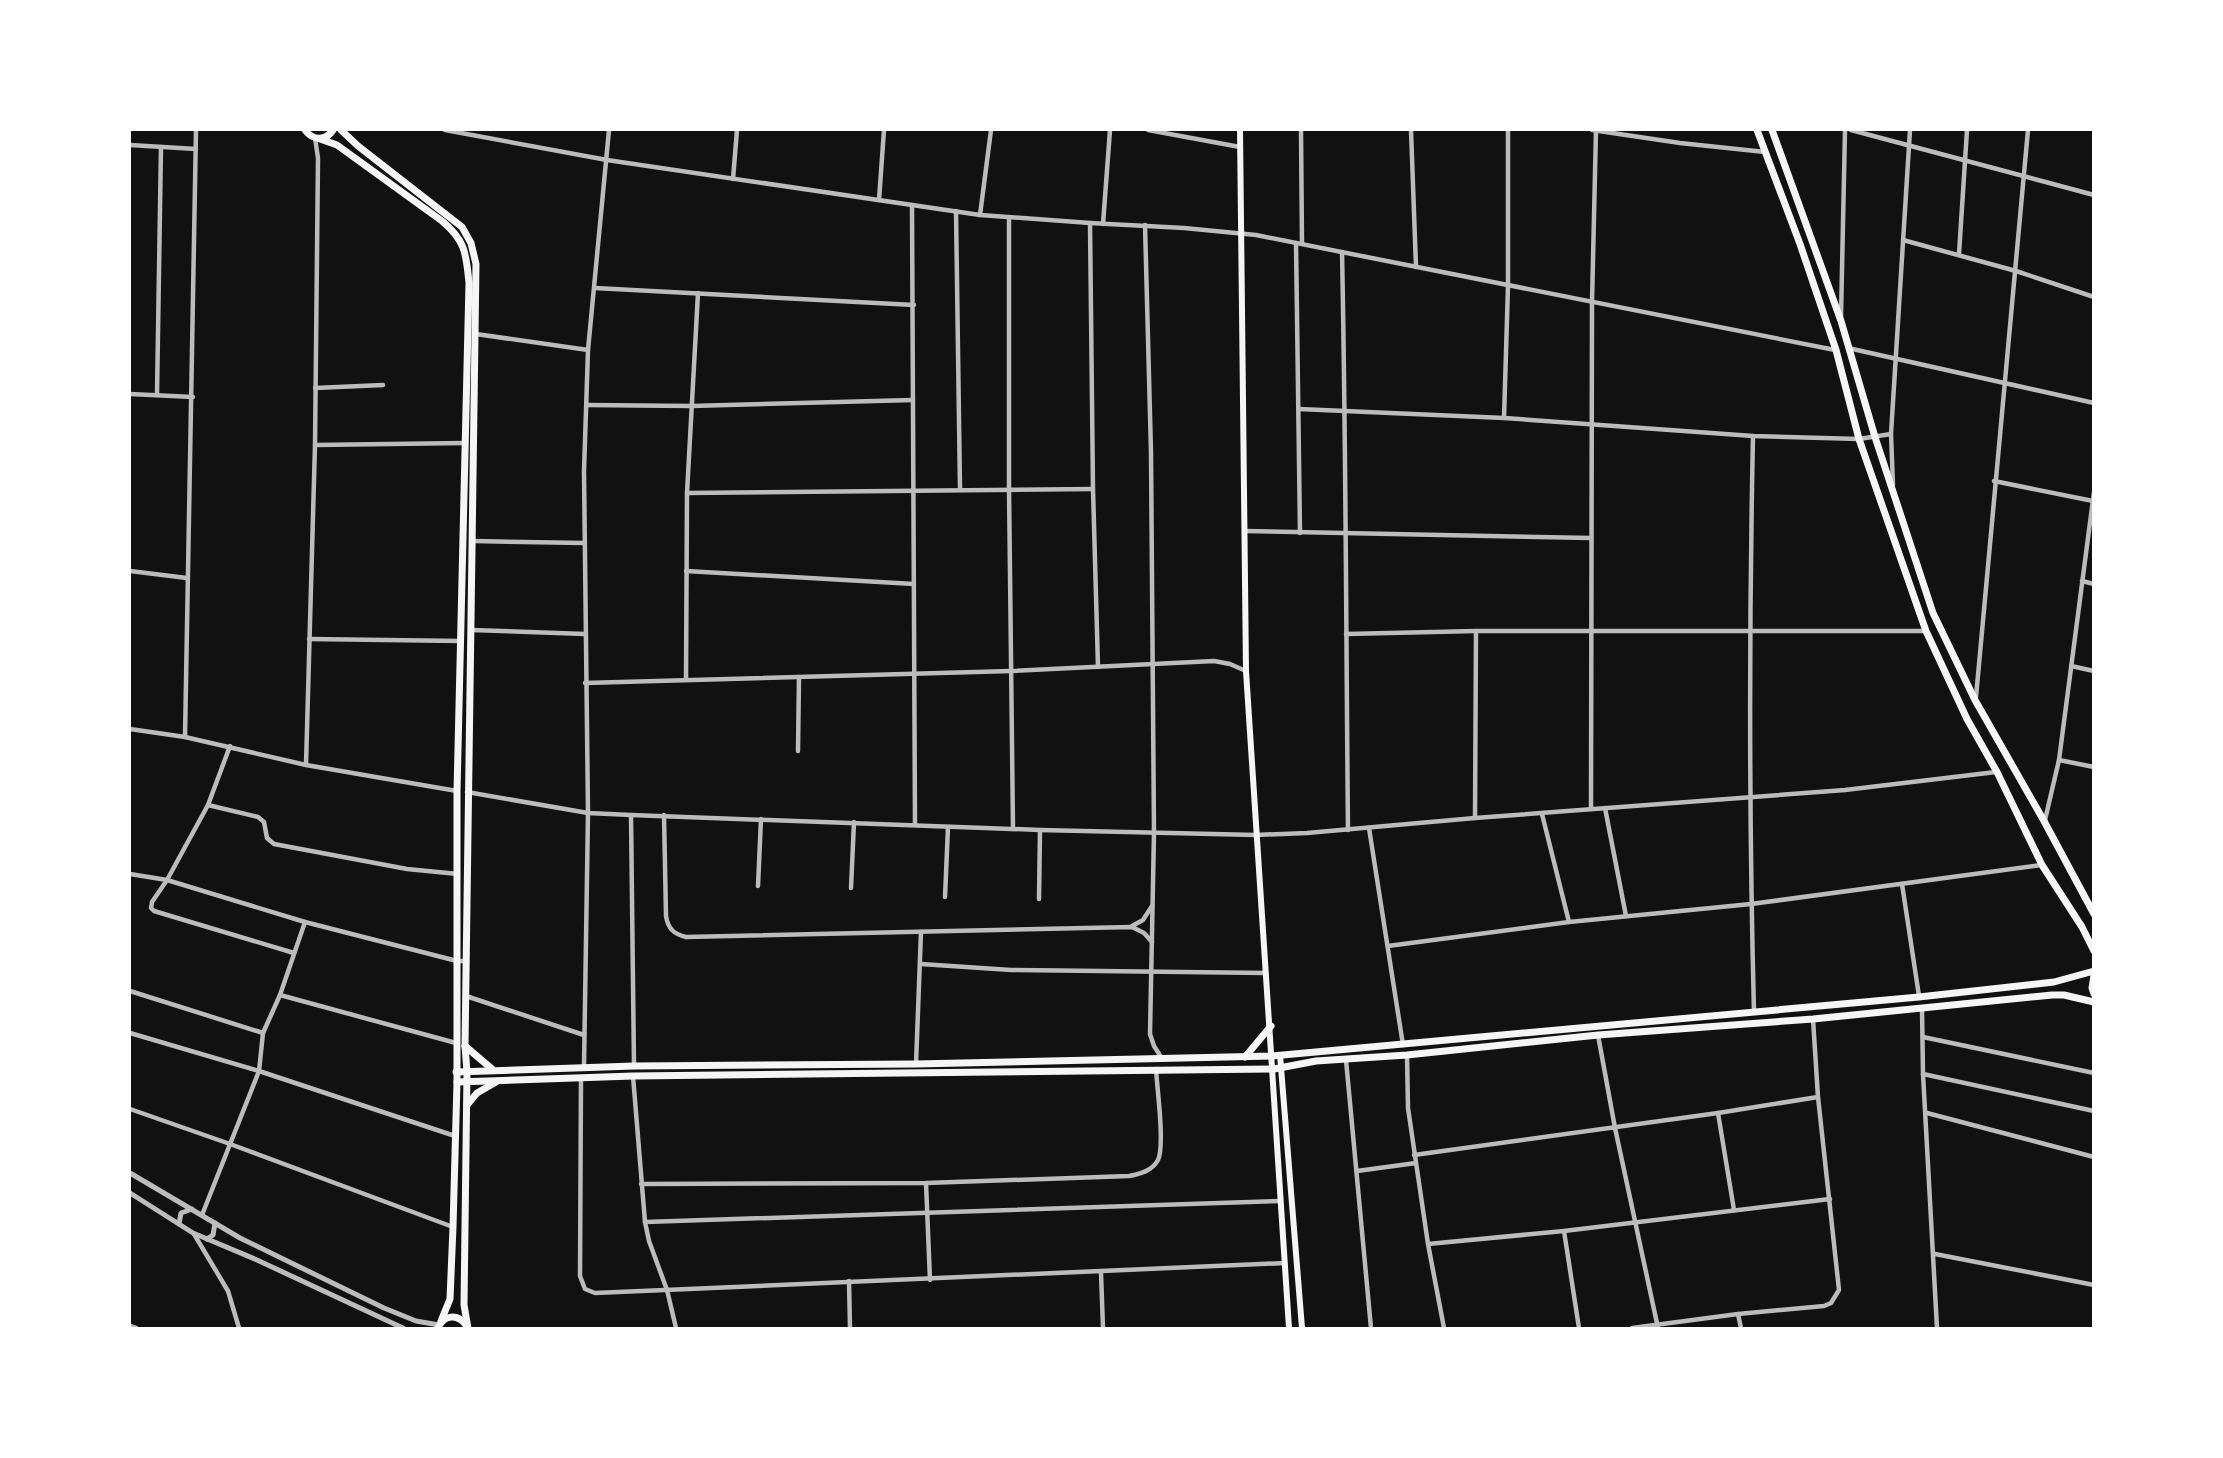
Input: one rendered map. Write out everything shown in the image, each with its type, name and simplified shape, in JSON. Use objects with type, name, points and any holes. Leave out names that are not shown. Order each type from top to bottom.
[{"type":"main road","points":[[305,130],[317,138],[337,145],[442,220],[462,241],[467,259],[469,283],[457,791],[457,1082],[450,1299],[439,1325]]},
{"type":"main road","points":[[317,138],[329,136],[334,130]]},
{"type":"main road","points":[[341,130],[463,227],[471,243],[476,264],[465,1046],[467,1106],[464,1305],[468,1328]]},
{"type":"main road","points":[[1240,130],[1247,671],[1256,835],[1271,1026],[1276,1056],[1274,1069],[1290,1328]]},
{"type":"main road","points":[[1757,130],[1836,350],[1859,439],[1926,631],[1967,719],[1997,772],[2042,865],[2082,927],[2094,951]]},
{"type":"main road","points":[[1772,130],[1841,321],[1847,348],[1929,603],[1975,701],[2094,914]]},
{"type":"main road","points":[[456,1072],[634,1066],[916,1064],[1276,1056],[1919,997],[2054,982],[2094,973],[2094,994]]},
{"type":"main road","points":[[457,1082],[633,1076],[1274,1069],[1316,1061],[1407,1055],[1598,1035],[1813,1019],[2052,995],[2094,1002]]},
{"type":"main road","points":[[1245,1057],[1271,1026]]},
{"type":"main road","points":[[465,1046],[492,1070]]},
{"type":"main road","points":[[1276,1056],[1283,1068],[1302,1328]]},
{"type":"main road","points":[[467,1106],[477,1093],[496,1082]]},
{"type":"main road","points":[[439,1325],[455,1317],[463,1321],[468,1328]]},
{"type":"street","points":[[185,737],[196,130]]},
{"type":"street","points":[[445,130],[479,132],[607,160],[980,215],[1242,233],[1836,350]]},
{"type":"street","points":[[584,1068],[588,813],[584,471],[588,351],[609,130]]},
{"type":"street","points":[[733,179],[737,130]]},
{"type":"street","points":[[878,200],[884,130]]},
{"type":"street","points":[[980,215],[991,130]]},
{"type":"street","points":[[1103,224],[1110,130]]},
{"type":"street","points":[[1149,130],[1240,147]]},
{"type":"street","points":[[1301,130],[1302,244]]},
{"type":"street","points":[[1411,130],[1416,267]]},
{"type":"street","points":[[1504,418],[1508,286],[1508,130]]},
{"type":"street","points":[[1591,809],[1595,130],[1765,152]]},
{"type":"street","points":[[1841,321],[1846,130]]},
{"type":"street","points":[[1852,130],[2094,195]]},
{"type":"street","points":[[1893,489],[1891,434],[1909,130]]},
{"type":"street","points":[[1959,255],[1967,130]]},
{"type":"street","points":[[1975,701],[2028,130]]},
{"type":"street","points":[[306,765],[315,445],[317,138]]},
{"type":"street","points":[[130,145],[196,149]]},
{"type":"street","points":[[157,395],[161,147]]},
{"type":"street","points":[[912,205],[915,825]]},
{"type":"street","points":[[957,211],[960,489]]},
{"type":"street","points":[[1009,217],[1013,829]]},
{"type":"street","points":[[1090,223],[1098,667]]},
{"type":"street","points":[[1145,225],[1152,452],[1151,664],[1154,833],[1150,1034],[1161,1057]]},
{"type":"street","points":[[1903,240],[2016,271],[2094,297]]},
{"type":"street","points":[[1296,243],[1300,533]]},
{"type":"street","points":[[1342,252],[1349,830]]},
{"type":"street","points":[[594,288],[914,305]]},
{"type":"street","points":[[686,680],[687,493],[698,293]]},
{"type":"street","points":[[475,334],[588,351]]},
{"type":"street","points":[[1847,348],[2094,403]]},
{"type":"street","points":[[315,388],[383,385]]},
{"type":"street","points":[[130,394],[193,397]]},
{"type":"street","points":[[587,405],[691,406],[913,400]]},
{"type":"street","points":[[1299,409],[1504,418],[1753,436],[1859,439],[1891,434]]},
{"type":"street","points":[[1753,436],[1749,631],[1754,1012]]},
{"type":"street","points":[[315,445],[465,443]]},
{"type":"street","points":[[1994,481],[2093,501]]},
{"type":"street","points":[[687,493],[1093,489]]},
{"type":"street","points":[[2044,821],[2059,760],[2094,492]]},
{"type":"street","points":[[1244,531],[1591,538]]},
{"type":"street","points":[[472,541],[584,543]]},
{"type":"street","points":[[130,571],[187,578]]},
{"type":"street","points":[[686,571],[914,584]]},
{"type":"street","points":[[2082,581],[2094,584]]},
{"type":"street","points":[[470,630],[585,634]]},
{"type":"street","points":[[1346,634],[1476,631],[1926,631]]},
{"type":"street","points":[[1475,818],[1476,631]]},
{"type":"street","points":[[309,639],[461,641]]},
{"type":"street","points":[[586,683],[1222,662],[1247,671]]},
{"type":"street","points":[[2071,666],[2094,671]]},
{"type":"street","points":[[798,751],[799,677]]},
{"type":"street","points":[[130,729],[230,746],[306,765],[457,791]]},
{"type":"street","points":[[230,746],[208,805],[151,908],[294,953]]},
{"type":"street","points":[[2059,760],[2094,767]]},
{"type":"street","points":[[467,792],[588,813],[631,816],[1256,835],[1845,790],[1997,772]]},
{"type":"street","points":[[208,805],[258,817],[264,822],[268,838],[274,844],[407,869],[458,874]]},
{"type":"street","points":[[1605,808],[1626,916]]},
{"type":"street","points":[[1542,814],[1569,922]]},
{"type":"street","points":[[631,816],[634,1066]]},
{"type":"street","points":[[664,816],[666,916],[670,929],[677,935],[686,937],[1132,927],[1144,933],[1152,943]]},
{"type":"street","points":[[758,886],[761,819]]},
{"type":"street","points":[[851,888],[854,822]]},
{"type":"street","points":[[945,897],[948,827]]},
{"type":"street","points":[[1369,828],[1403,1045]]},
{"type":"street","points":[[1039,899],[1040,830]]},
{"type":"street","points":[[1388,946],[1569,922],[1751,904],[2042,865]]},
{"type":"street","points":[[130,874],[167,880],[305,922],[457,961],[467,961]]},
{"type":"street","points":[[1902,884],[1919,997]]},
{"type":"street","points":[[1132,927],[1143,920],[1153,903]]},
{"type":"street","points":[[202,1215],[259,1071],[263,1033],[280,995],[305,922]]},
{"type":"street","points":[[916,1064],[921,932]]},
{"type":"street","points":[[920,964],[1011,970],[1267,973]]},
{"type":"street","points":[[130,991],[263,1033]]},
{"type":"street","points":[[280,995],[456,1043]]},
{"type":"street","points":[[466,996],[584,1035]]},
{"type":"street","points":[[1922,1007],[1923,1074],[1937,1328]]},
{"type":"street","points":[[1632,1328],[1824,1306],[1831,1303],[1839,1290],[1818,1097],[1813,1019]]},
{"type":"street","points":[[130,1033],[259,1071],[455,1136]]},
{"type":"street","points":[[1598,1035],[1658,1327]]},
{"type":"street","points":[[1923,1037],[2094,1073]]},
{"type":"street","points":[[1407,1055],[1408,1108],[1414,1155],[1444,1328]]},
{"type":"street","points":[[1346,1059],[1371,1328]]},
{"type":"street","points":[[641,1184],[926,1183],[1140,1174],[1154,1165],[1160,1152],[1156,1069]]},
{"type":"street","points":[[1923,1074],[2094,1111]]},
{"type":"street","points":[[633,1076],[645,1222],[676,1328]]},
{"type":"street","points":[[581,1078],[579,1262],[585,1289],[595,1293],[1285,1263]]},
{"type":"street","points":[[1414,1155],[1818,1097]]},
{"type":"street","points":[[130,1109],[453,1227]]},
{"type":"street","points":[[1718,1113],[1734,1210]]},
{"type":"street","points":[[1927,1113],[2094,1157]]},
{"type":"street","points":[[1357,1171],[1416,1163]]},
{"type":"street","points":[[130,1173],[240,1238],[384,1308],[416,1321],[439,1325]]},
{"type":"street","points":[[926,1183],[930,1280]]},
{"type":"street","points":[[130,1193],[193,1233],[292,1275],[403,1328]]},
{"type":"street","points":[[1428,1244],[1564,1231],[1830,1199]]},
{"type":"street","points":[[645,1222],[1282,1202]]},
{"type":"street","points":[[179,1224],[180,1213],[192,1209]]},
{"type":"street","points":[[207,1239],[213,1235],[215,1223]]},
{"type":"street","points":[[1564,1231],[1579,1328]]},
{"type":"street","points":[[193,1233],[228,1291],[239,1328]]},
{"type":"street","points":[[1935,1254],[2094,1285]]},
{"type":"street","points":[[1101,1273],[1103,1328]]},
{"type":"street","points":[[849,1281],[850,1328]]},
{"type":"street","points":[[1738,1314],[1741,1328]]},
{"type":"street","points":[[130,1326],[136,1328]]}]
